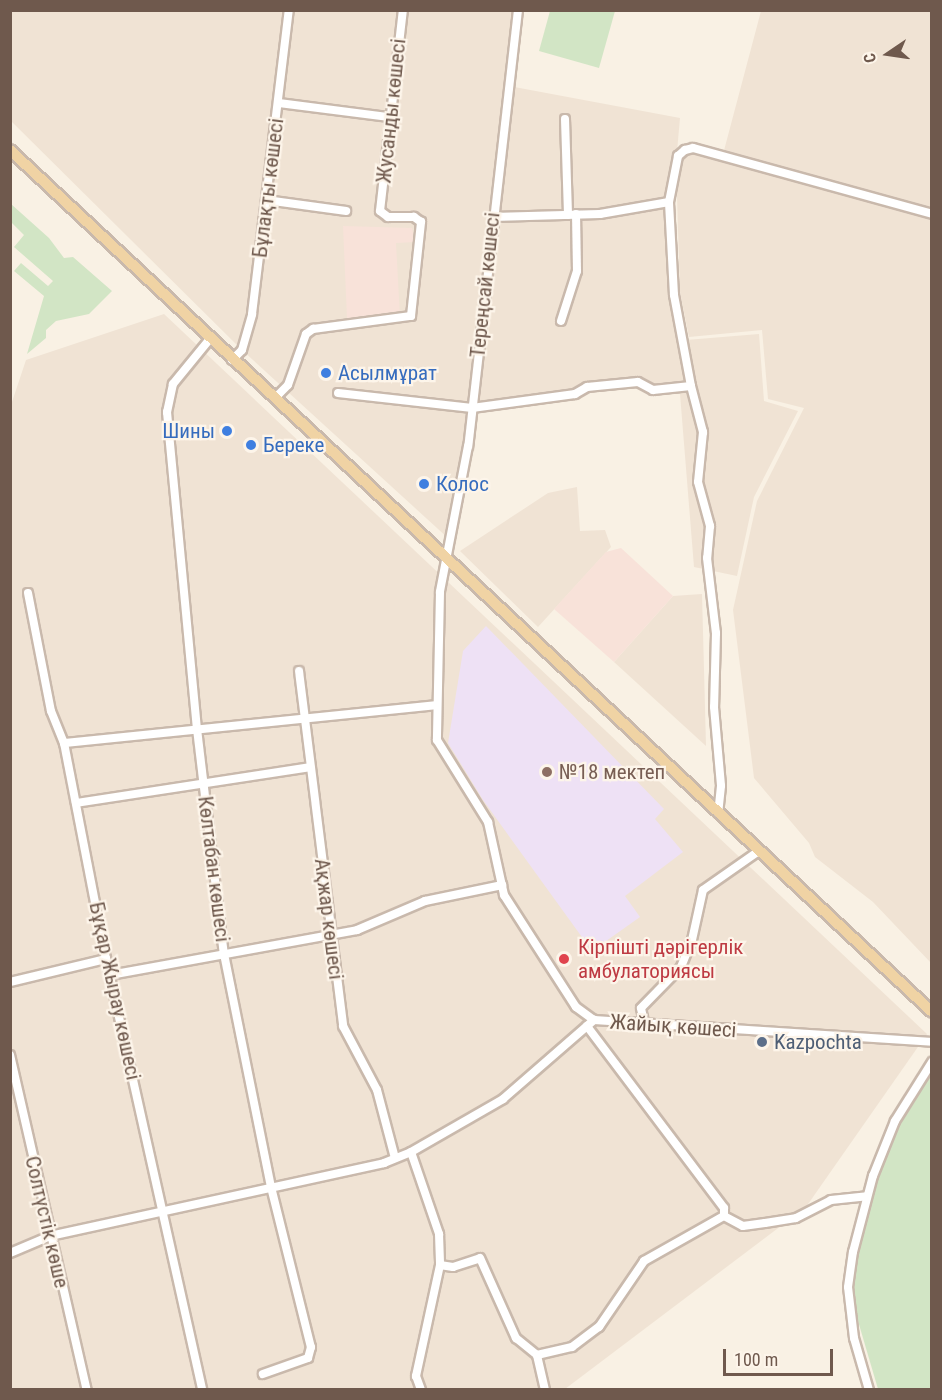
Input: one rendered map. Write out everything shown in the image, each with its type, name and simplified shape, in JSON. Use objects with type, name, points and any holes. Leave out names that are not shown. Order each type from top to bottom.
[{"type":"main road","points":[[10,150],[209,340],[275,398],[932,1012]]},
{"type":"street","name":"Бұлақты көшесі","points":[[232,360],[242,350],[252,314],[289,10]]},
{"type":"street","name":"Жусанды көшесі","points":[[275,398],[288,385],[306,334],[313,329],[409,318],[419,220],[388,217],[380,212],[389,117],[403,10]]},
{"type":"street","name":"Тереңсай көшесі","points":[[518,10],[472,408],[440,592],[437,740],[488,822],[504,895],[576,1007],[591,1023],[724,1208],[724,1216]]},
{"type":"street","points":[[279,103],[389,117]]},
{"type":"street","points":[[561,321],[577,271],[566,118]]},
{"type":"street","points":[[718,813],[721,786],[714,707],[716,633],[707,558],[710,526],[698,482],[703,432],[691,386],[674,295],[669,202],[678,156],[693,148],[932,214]]},
{"type":"street","points":[[266,200],[346,211]]},
{"type":"street","points":[[493,217],[572,214],[669,202]]},
{"type":"street","name":"Көлтабан көшесі","points":[[209,340],[173,384],[167,412],[197,729],[224,954],[271,1187],[311,1347],[308,1358],[263,1374]]},
{"type":"street","points":[[338,393],[472,408],[575,394],[587,387],[638,382],[653,390],[691,386]]},
{"type":"street","name":"Бұқар Жырау көшесі","points":[[28,593],[51,711],[64,743],[106,959],[202,1389]]},
{"type":"street","name":"Ақжар көшесі","points":[[300,670],[329,935],[343,1026],[377,1090],[395,1158]]},
{"type":"street","points":[[64,743],[436,705]]},
{"type":"street","points":[[76,803],[310,767]]},
{"type":"street","points":[[645,1026],[641,1008],[681,967],[698,919],[702,890],[759,851]]},
{"type":"street","points":[[110,975],[357,930],[425,901],[502,885]]},
{"type":"street","points":[[10,982],[106,959]]},
{"type":"street","points":[[10,1253],[50,1236],[271,1187],[395,1158],[411,1152],[503,1099],[591,1023]]},
{"type":"street","name":"Жайық көшесі","points":[[591,1023],[932,1042]]},
{"type":"street","name":"Солтүстік көше","points":[[10,1055],[87,1389]]},
{"type":"street","points":[[869,1389],[854,1338],[849,1287],[867,1196],[895,1121],[932,1062]]},
{"type":"street","points":[[411,1152],[439,1234],[440,1265],[416,1376],[421,1389]]},
{"type":"street","points":[[537,1355],[572,1347],[599,1327],[644,1261],[724,1216],[743,1226],[796,1218],[831,1200],[867,1196]]},
{"type":"street","points":[[440,1265],[453,1267],[480,1258],[516,1338],[537,1355],[545,1389]]},
{"type":"shaded area","points":[[10,11],[518,11],[509,86],[680,118],[673,196],[677,290],[686,340],[759,334],[764,401],[798,411],[754,497],[737,576],[694,567],[680,394],[638,382],[472,408],[449,539],[242,350],[11,121]]},
{"type":"shaded area","points":[[761,11],[931,11],[931,963],[873,902],[815,857],[809,843],[754,778],[733,610],[757,501],[804,408],[768,399],[762,330],[689,337],[680,292],[677,197],[678,156],[685,150],[722,158]]},
{"type":"shaded area","points":[[343,226],[412,228],[415,242],[396,243],[400,317],[347,318]]},
{"type":"shaded area","points":[[164,314],[927,1034],[806,1207],[565,1389],[11,1390],[11,405],[26,360]]},
{"type":"shaded area","points":[[577,487],[580,531],[605,530],[611,547],[538,627],[460,551],[548,493]]},
{"type":"shaded area","points":[[621,548],[673,596],[614,662],[554,609],[606,552]]},
{"type":"shaded area","points":[[702,594],[706,746],[614,662],[673,596]]},
{"type":"shaded area","name":"№18 мектеп","points":[[486,626],[664,809],[655,819],[683,852],[625,896],[640,917],[592,951],[483,800],[448,743],[463,651]]},
{"type":"green space","points":[[550,11],[615,11],[599,68],[539,51]]},
{"type":"green space","points":[[11,204],[49,238],[64,258],[73,257],[112,291],[89,314],[56,321],[46,330],[46,338],[27,354],[44,296],[14,271],[21,263],[48,286],[53,281],[14,247],[24,235],[11,222]]},
{"type":"green space","points":[[931,1062],[931,1389],[878,1389],[848,1287],[873,1176],[908,1097]]},
{"type":"place","name":"Асылмұрат","points":[[326,373]]},
{"type":"place","name":"Шины","points":[[227,431]]},
{"type":"place","name":"Береке","points":[[251,445]]},
{"type":"place","name":"Колос","points":[[424,484]]},
{"type":"place","name":"№18 мектеп","points":[[547,772]]},
{"type":"place","name":"Кірпішті дәрігерлік амбулаториясы","points":[[564,959]]},
{"type":"place","name":"Kazpochta","points":[[762,1042]]}]
